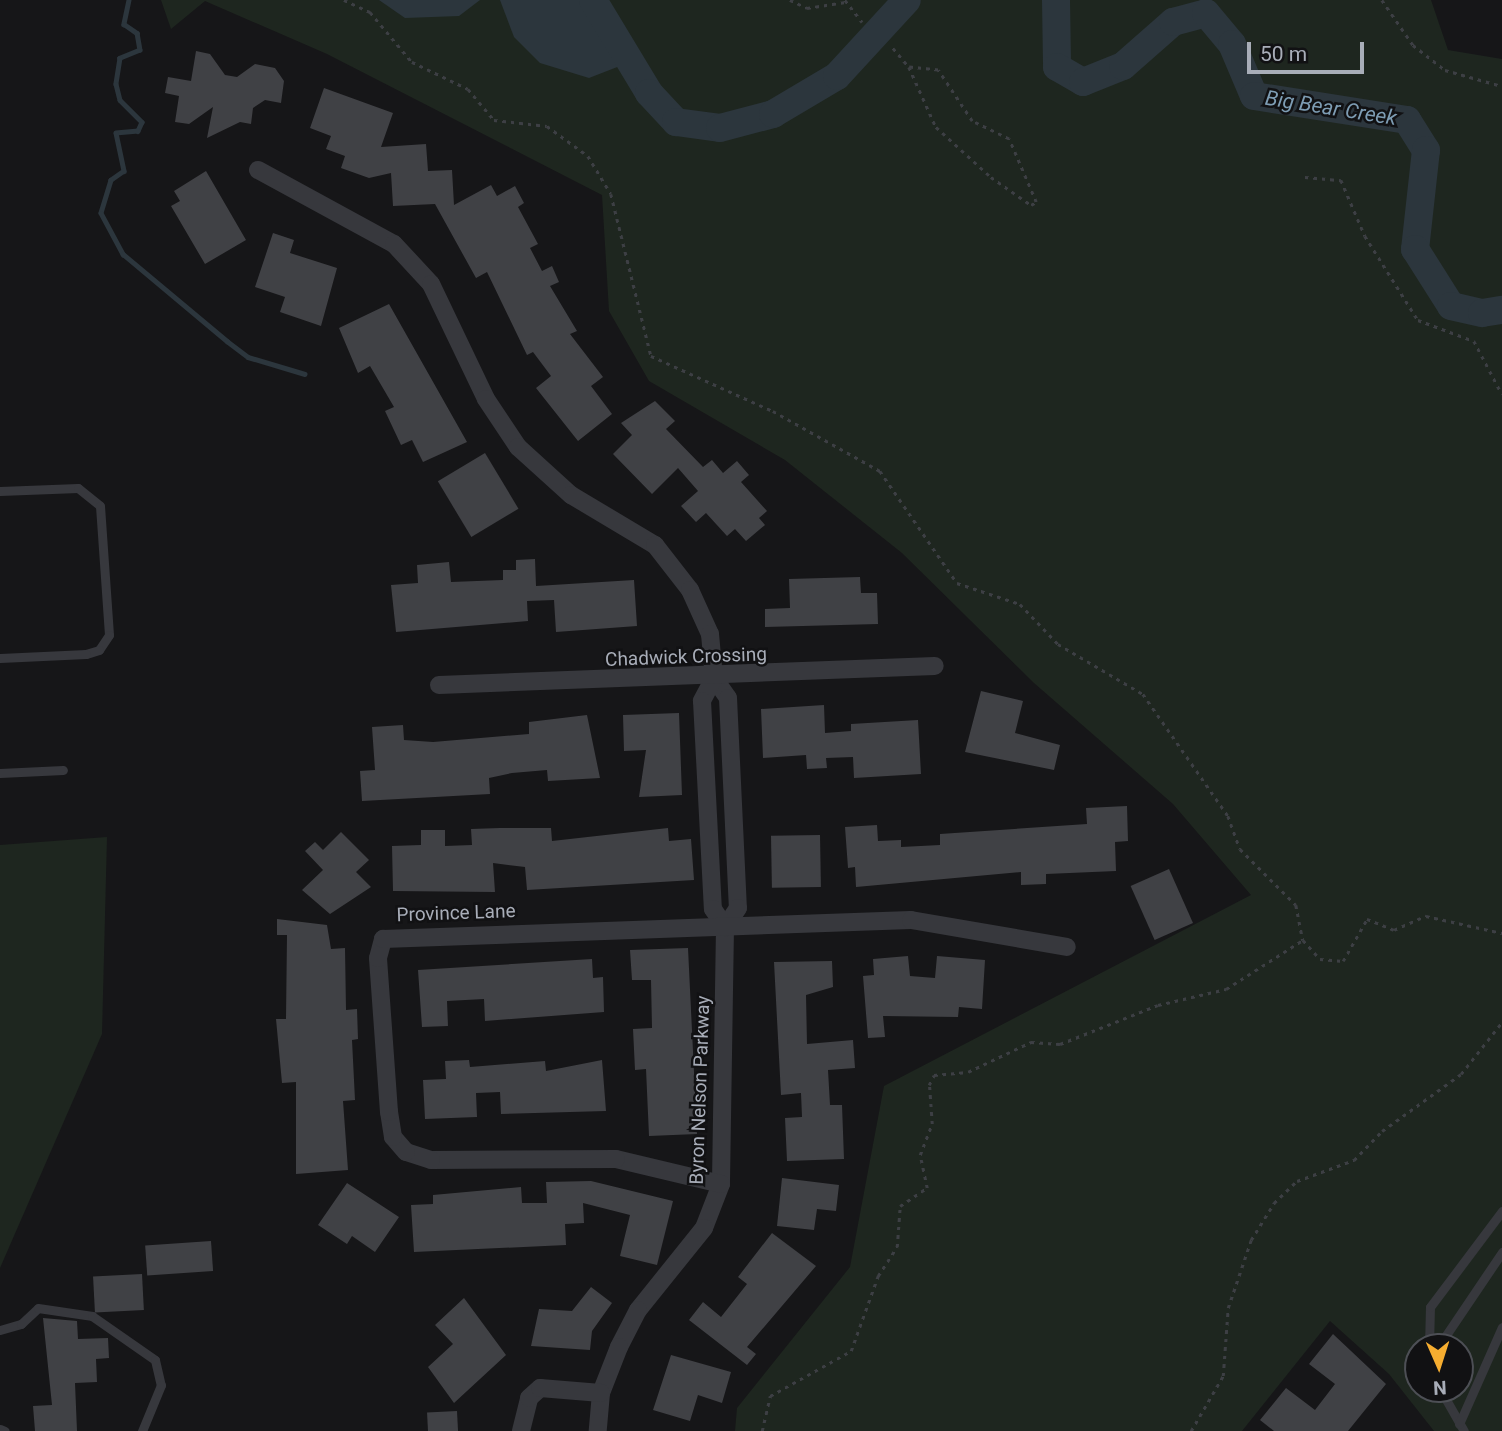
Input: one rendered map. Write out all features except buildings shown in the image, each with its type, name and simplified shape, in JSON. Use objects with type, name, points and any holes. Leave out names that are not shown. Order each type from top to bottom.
[{"type":"street","name":"Byron Nelson Parkway","points":[[258,170],[404,254],[431,284],[486,400],[518,447],[571,495],[655,545],[690,590],[710,634],[714,678],[728,698],[738,908],[725,927],[721,1184],[704,1228],[638,1310],[601,1392],[598,1431]]},
{"type":"street","name":"Chadwick Crossing","points":[[439,685],[714,678],[935,666]]},
{"type":"street","name":"Byron Nelson Parkway","points":[[714,678],[702,701],[713,909],[725,927]]},
{"type":"street","points":[[708,806],[733,803]]},
{"type":"street","name":"Province Lane","points":[[721,1184],[616,1158],[431,1160],[406,1152],[393,1137],[389,1112],[379,958],[383,939],[396,935],[911,920],[1067,947]]},
{"type":"street","points":[[521,1431],[529,1398],[540,1388],[601,1392]]},
{"type":"lane","points":[[0,491],[78,488],[100,506],[109,635],[99,650],[86,654],[0,658]]},
{"type":"lane","points":[[0,773],[63,770]]},
{"type":"lane","points":[[1429,1333],[1430,1307],[1502,1211]]},
{"type":"lane","points":[[1447,1333],[1502,1252]]},
{"type":"lane","points":[[0,1330],[21,1324],[38,1308],[92,1316],[155,1360],[161,1385],[142,1431]]},
{"type":"lane","points":[[1462,1427],[1502,1326]]},
{"type":"lane","points":[[1448,1403],[1462,1427]]},
{"type":"lane","points":[[0,1429],[5,1431]]},
{"type":"path","points":[[344,0],[370,12],[411,62],[468,89],[494,120],[547,126],[588,156],[611,194],[651,356],[773,411],[880,471],[957,583],[1020,604],[1058,643],[1143,694],[1228,816],[1240,849],[1296,905],[1303,940],[1320,960],[1337,964],[1349,956],[1367,919],[1394,930],[1426,916],[1502,933]]},
{"type":"path","points":[[790,0],[807,8],[846,1],[862,22]]},
{"type":"path","points":[[1381,0],[1413,45],[1436,64],[1502,86]]},
{"type":"path","points":[[893,48],[909,66],[936,127],[990,177],[1026,202],[1036,202],[1009,139],[972,121],[938,70],[909,66]]},
{"type":"path","points":[[1305,177],[1341,180],[1365,236],[1418,320],[1474,341],[1502,394]]},
{"type":"path","points":[[762,1431],[770,1396],[851,1351],[878,1276],[897,1247],[900,1206],[927,1188],[920,1155],[932,1124],[929,1085],[934,1075],[968,1072],[1031,1042],[1060,1044],[1158,1005],[1226,989],[1303,940]]},
{"type":"path","points":[[1191,1431],[1223,1376],[1228,1308],[1251,1240],[1274,1203],[1297,1181],[1354,1160],[1382,1131],[1461,1074],[1502,1022]]},
{"type":"shaded area","points":[[161,0],[1431,0],[1448,50],[1502,59],[1502,1431],[1434,1431],[1412,1403],[1474,1403],[1474,1333],[1404,1333],[1404,1393],[1389,1374],[1330,1321],[1242,1431],[735,1431],[737,1408],[850,1267],[884,1086],[1251,895],[1173,804],[1034,683],[902,553],[785,460],[649,381],[609,311],[602,195],[327,54],[205,1],[171,29]]},
{"type":"shaded area","points":[[379,0],[480,0],[459,16],[405,18]]},
{"type":"shaded area","points":[[500,0],[595,0],[625,64],[589,78],[540,63],[514,37]]},
{"type":"shaded area","points":[[107,837],[102,1034],[0,1268],[0,845]]},
{"type":"waterway","points":[[129,0],[124,24],[137,33],[140,50],[120,58],[116,84],[120,100],[142,122],[138,131],[116,133],[124,171],[111,180],[101,213],[123,254],[227,341],[248,357],[305,374]]},
{"type":"waterway","name":"Big Bear Creek","points":[[593,0],[649,93],[676,122],[720,128],[773,114],[837,76],[907,0]]},
{"type":"waterway","name":"Big Bear Creek","points":[[1056,0],[1057,67],[1083,82],[1123,66],[1173,22],[1206,13],[1232,44],[1254,96],[1407,120],[1426,150],[1415,249],[1451,306],[1482,313],[1502,310]]}]
